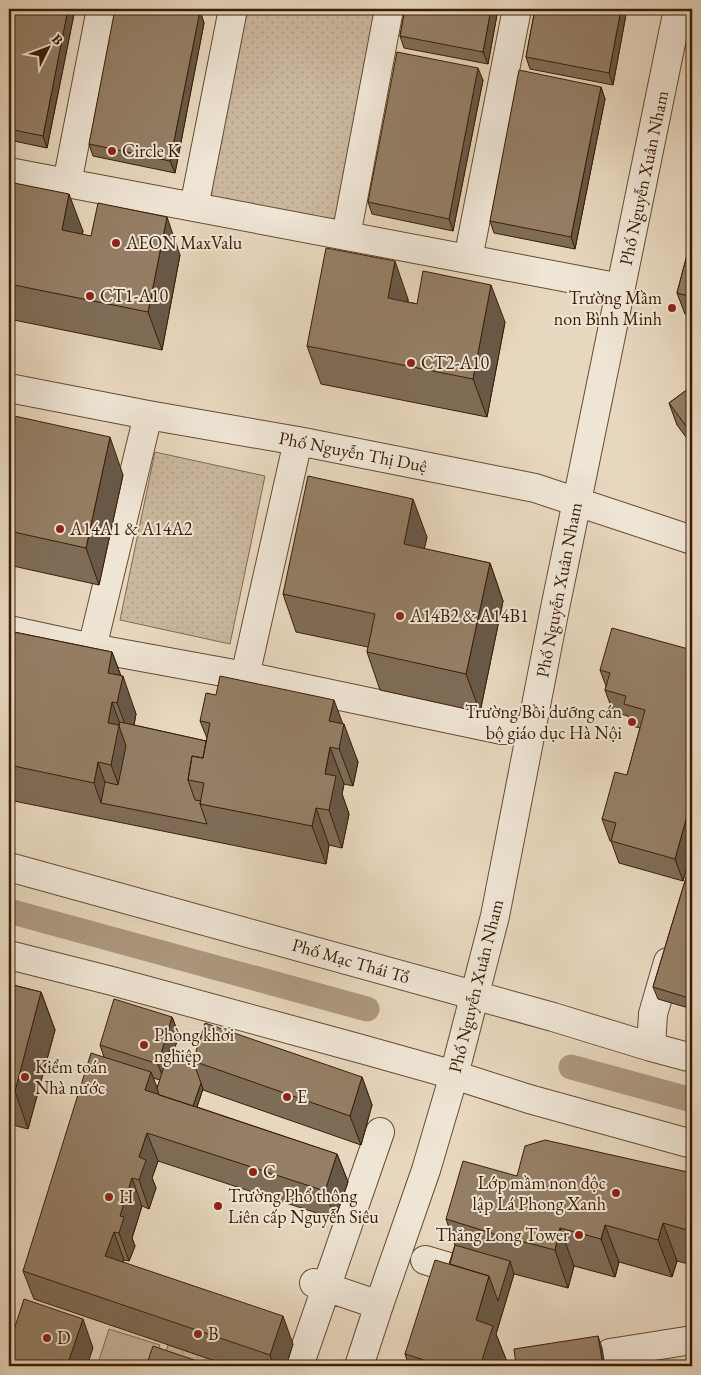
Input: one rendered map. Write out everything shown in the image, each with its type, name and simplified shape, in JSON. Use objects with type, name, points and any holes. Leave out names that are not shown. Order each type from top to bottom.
[{"type":"street","points":[[67,183],[101,9]]},
{"type":"street","points":[[194,207],[233,9]]},
{"type":"street","points":[[346,236],[389,9]]},
{"type":"street","points":[[468,259],[517,9]]},
{"type":"street","name":"Phố Nguyễn Xuân Nham","points":[[360,1366],[426,1170],[454,1075],[495,916],[577,502],[678,9]]},
{"type":"street","points":[[9,172],[621,288]]},
{"type":"street","name":"Phố Nguyễn Thị Duệ","points":[[9,388],[298,441],[535,488],[692,540]]},
{"type":"street","points":[[92,648],[148,415]]},
{"type":"street","points":[[245,676],[298,441]]},
{"type":"street","points":[[9,630],[92,648],[245,676],[502,730],[531,730]]},
{"type":"street","name":"Phố Mạc Thái Tổ","points":[[9,867],[554,1017],[692,1058]]},
{"type":"street","points":[[651,1047],[653,1014],[674,940]]},
{"type":"street","points":[[9,955],[112,981],[454,1075],[529,1099],[692,1144]]},
{"type":"street","points":[[299,1366],[320,1285],[361,1164],[380,1132]]},
{"type":"street","points":[[425,1260],[489,1279]]},
{"type":"street","points":[[320,1285],[379,1305]]},
{"type":"street","points":[[612,1366],[610,1353],[692,1340]]},
{"type":"shaded area","points":[[243,9],[380,9],[339,213],[330,220],[215,199],[211,195],[209,188]]},
{"type":"shaded area","points":[[155,452],[265,476],[230,644],[120,620]]},
{"type":"shaded area","points":[[109,1329],[160,1345],[153,1366],[97,1366]]},
{"type":"shaded area","points":[[168,1345],[231,1366],[161,1366]]},
{"type":"building","points":[[9,9],[68,9],[43,136],[9,129]]},
{"type":"building","points":[[115,9],[189,9],[200,11],[170,161],[89,144]]},
{"type":"building","points":[[405,9],[491,9],[483,52],[400,36]]},
{"type":"building","points":[[535,9],[621,9],[609,73],[526,57]]},
{"type":"building","points":[[397,52],[478,68],[449,219],[368,202]]},
{"type":"building","points":[[519,70],[601,87],[571,237],[490,221]]},
{"type":"building","points":[[9,182],[69,194],[62,230],[91,236],[98,203],[167,217],[148,312],[9,284]]},
{"type":"building","points":[[692,236],[692,297],[677,293]]},
{"type":"building","points":[[326,248],[395,261],[388,298],[417,304],[423,271],[491,285],[473,379],[307,346]]},
{"type":"building","points":[[692,386],[692,434],[669,403]]},
{"type":"building","points":[[10,415],[110,437],[86,548],[9,531]]},
{"type":"building","name":"A14B2 & A14B1","points":[[308,476],[413,499],[404,544],[490,563],[466,674],[367,652],[375,614],[283,594]]},
{"type":"building","points":[[612,628],[692,650],[692,798],[675,859],[611,841],[616,823],[602,819],[615,772],[627,775],[645,710],[624,704],[626,696],[605,690],[610,673],[600,670]]},
{"type":"building","points":[[9,631],[112,652],[108,673],[123,676],[117,703],[112,702],[108,723],[119,725],[111,765],[98,762],[94,783],[9,765]]},
{"type":"building","points":[[220,676],[334,700],[329,721],[344,724],[339,749],[330,747],[325,774],[336,776],[329,810],[316,808],[312,826],[200,804],[204,783],[188,780],[192,756],[203,758],[210,723],[200,721],[206,693],[216,695]]},
{"type":"building","points":[[120,722],[206,741],[203,758],[192,756],[188,780],[195,800],[201,801],[200,804],[207,824],[101,803],[105,782],[118,785],[126,746],[119,726]]},
{"type":"building","points":[[692,858],[692,999],[653,987]]},
{"type":"building","points":[[9,984],[41,992],[15,1091],[9,1090]]},
{"type":"building","points":[[114,999],[172,1017],[158,1064],[100,1045]]},
{"type":"building","points":[[205,1023],[362,1077],[350,1116],[193,1061]]},
{"type":"building","points":[[170,1049],[194,1057],[193,1061],[201,1083],[193,1106],[159,1095],[157,1088]]},
{"type":"building","points":[[91,1053],[151,1072],[145,1090],[337,1154],[325,1191],[147,1133],[139,1157],[146,1160],[139,1180],[132,1178],[120,1216],[124,1217],[119,1233],[114,1232],[105,1256],[283,1316],[270,1355],[23,1271]]},
{"type":"building","points":[[545,1140],[692,1173],[692,1230],[663,1223],[658,1240],[605,1225],[601,1239],[560,1228],[555,1250],[446,1219],[463,1161],[517,1176],[525,1146]]},
{"type":"building","points":[[455,1245],[510,1261],[498,1301],[489,1276],[450,1264]]},
{"type":"building","points":[[435,1260],[489,1276],[476,1320],[493,1326],[480,1366],[443,1366],[405,1354]]},
{"type":"building","points":[[24,1299],[83,1319],[67,1366],[9,1366],[9,1345]]},
{"type":"building","points":[[598,1336],[603,1366],[516,1366],[514,1349]]},
{"type":"building","points":[[153,1346],[212,1366],[146,1366]]},
{"type":"waterway","points":[[9,911],[367,1009]]},
{"type":"waterway","points":[[571,1067],[692,1100]]},
{"type":"place","name":"Circle K","points":[[112,151]]},
{"type":"place","name":"AEON MaxValu","points":[[116,243]]},
{"type":"place","name":"CT1-A10","points":[[90,296]]},
{"type":"place","name":"Trường Mầm non Bình Minh","points":[[672,308]]},
{"type":"place","name":"CT2-A10","points":[[411,363]]},
{"type":"place","name":"A14A1 & A14A2","points":[[60,529]]},
{"type":"place","name":"A14B2 & A14B1","points":[[400,616]]},
{"type":"place","name":"Trường Bồi dưỡng cán bộ giáo dục Hà Nội","points":[[632,722]]},
{"type":"place","name":"Phòng khởi nghiệp","points":[[144,1045]]},
{"type":"place","name":"Kiểm toán Nhà nước","points":[[25,1077]]},
{"type":"place","name":"E","points":[[287,1097]]},
{"type":"place","name":"C","points":[[253,1172]]},
{"type":"place","name":"Lớp mầm non độc lập Lá Phong Xanh","points":[[616,1193]]},
{"type":"place","name":"H","points":[[109,1197]]},
{"type":"place","name":"Trường Phổ thông Liên cấp Nguyễn Siêu","points":[[218,1206]]},
{"type":"place","name":"Thăng Long Tower","points":[[579,1235]]},
{"type":"place","name":"B","points":[[198,1334]]},
{"type":"place","name":"D","points":[[47,1338]]}]
